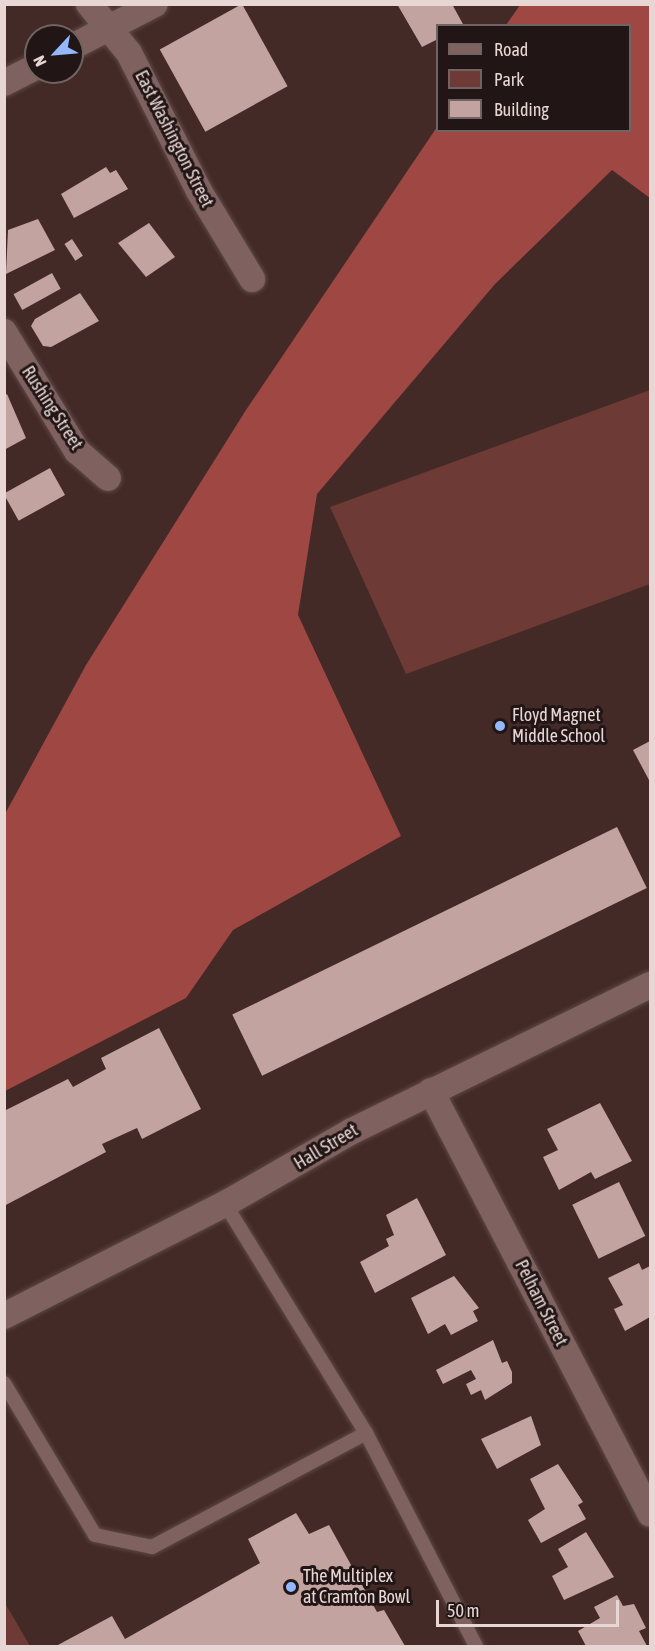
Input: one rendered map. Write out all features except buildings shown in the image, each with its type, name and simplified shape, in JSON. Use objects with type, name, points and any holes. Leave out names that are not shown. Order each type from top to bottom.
[{"type":"street","name":"East Washington Street","points":[[89,4],[129,53],[199,191],[252,279]]},
{"type":"street","points":[[84,41],[154,4]]},
{"type":"street","points":[[4,83],[24,73]]},
{"type":"street","name":"Rushing Street","points":[[4,332],[77,452],[108,478]]},
{"type":"street","name":"Hall Street","points":[[4,1316],[225,1204],[431,1091],[651,985]]},
{"type":"street","name":"Pelham Street","points":[[431,1091],[651,1514]]},
{"type":"lane","points":[[225,1204],[366,1433],[476,1647]]},
{"type":"lane","points":[[4,1383],[94,1535],[152,1548],[366,1433]]},
{"type":"green space","points":[[650,390],[650,584],[406,674],[330,507]]},
{"type":"green space","points":[[5,1603],[30,1646],[5,1646]]},
{"type":"shaded area","points":[[520,5],[650,5],[650,198],[612,170],[495,284],[317,494],[298,615],[401,836],[233,930],[186,998],[5,1091],[5,814],[86,665],[246,410],[436,128],[436,132],[631,132],[631,24],[507,24]]},
{"type":"place","name":"Floyd Magnet Middle School","points":[[500,726]]},
{"type":"place","name":"The Multiplex at Cramton Bowl","points":[[291,1587]]}]
